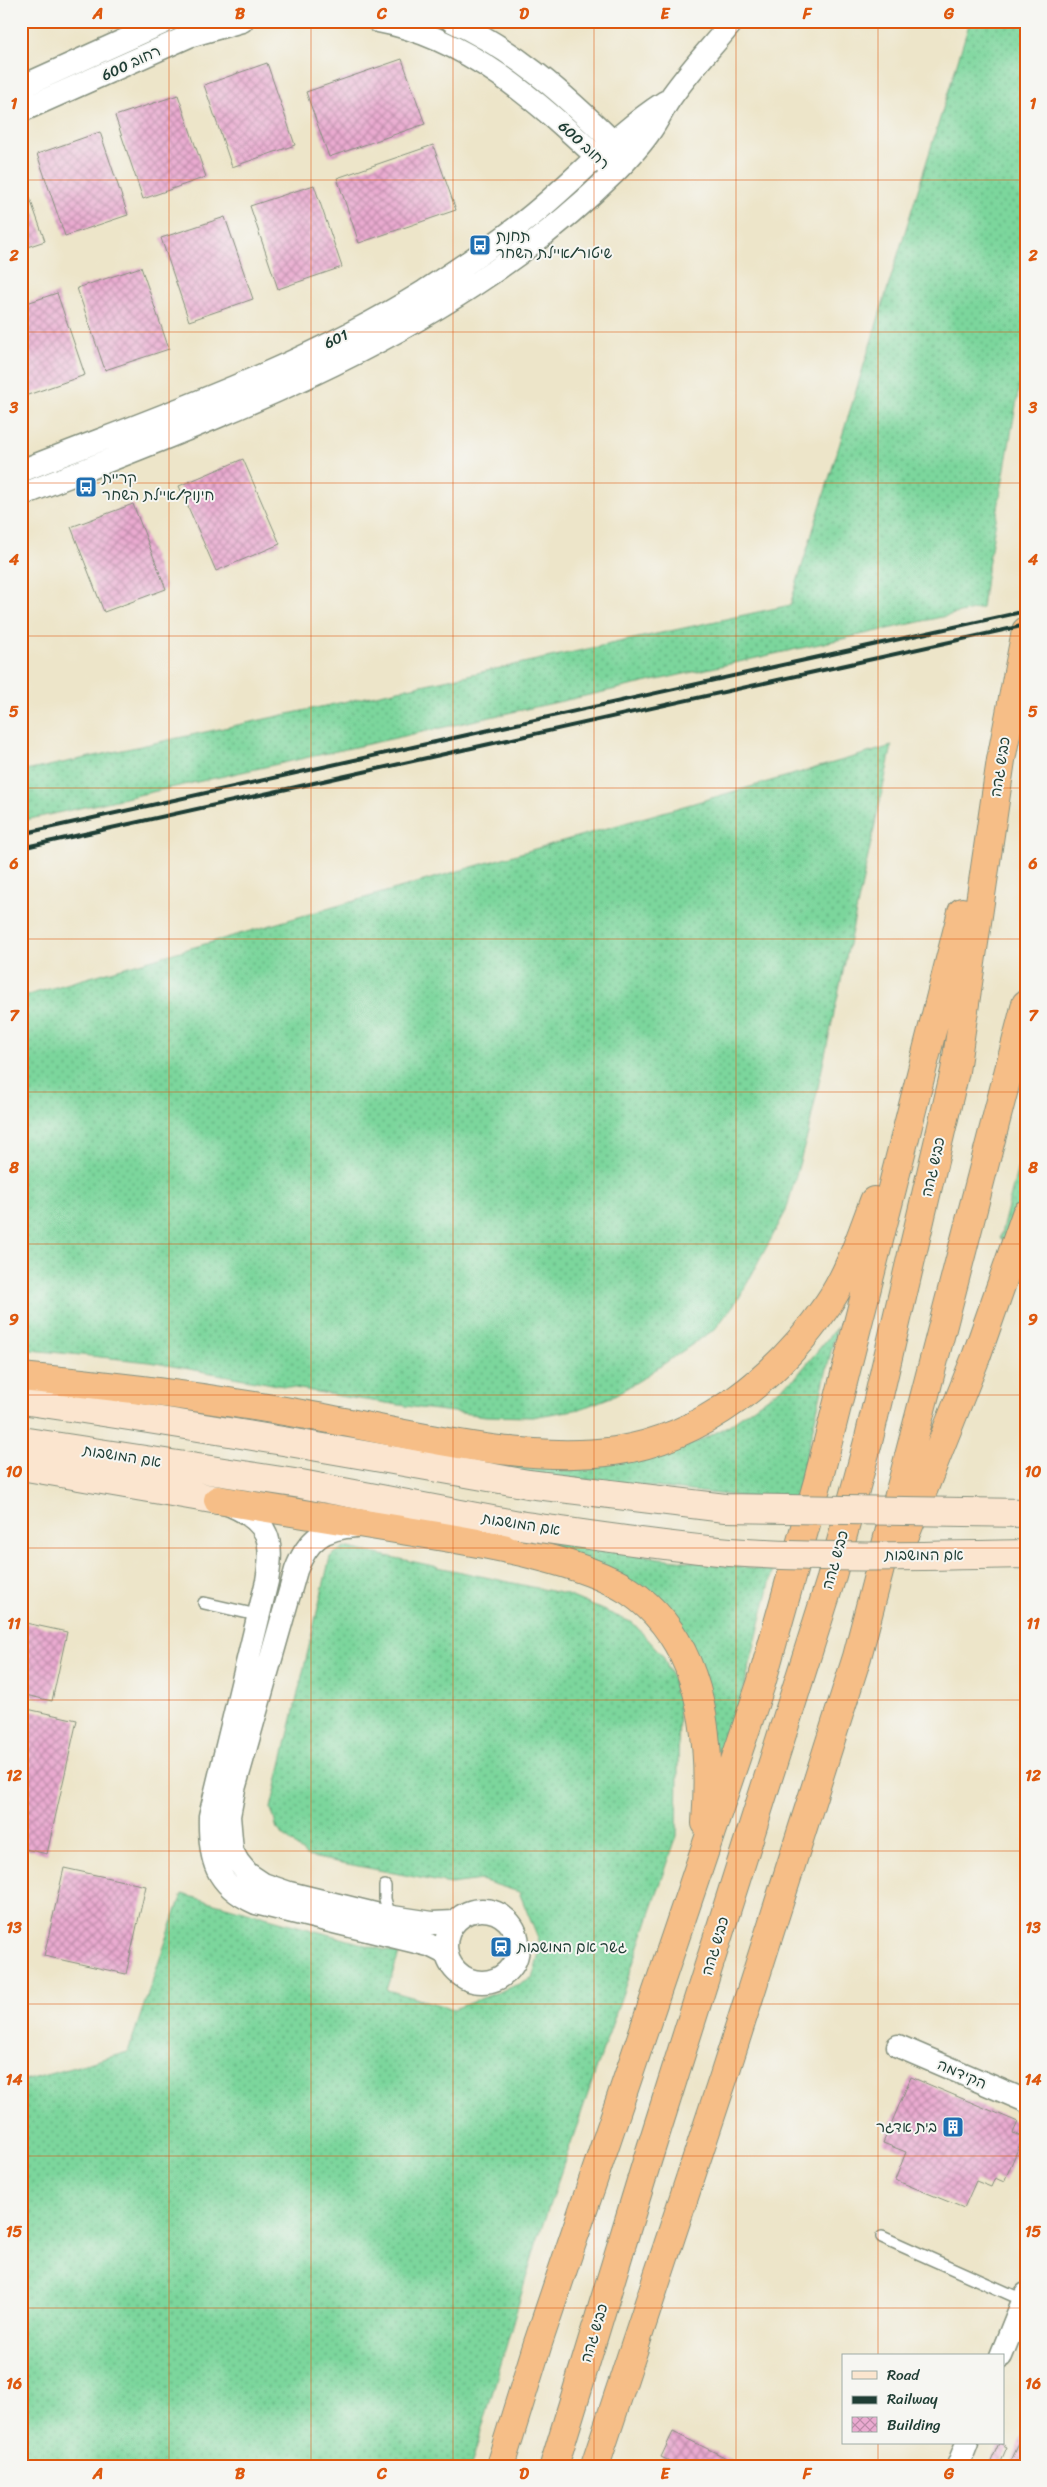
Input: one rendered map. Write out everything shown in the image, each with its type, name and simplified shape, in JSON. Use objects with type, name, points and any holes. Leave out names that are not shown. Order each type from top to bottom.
[{"type":"highway","name":"כביש גהה","points":[[554,2466],[651,2149],[831,1579],[869,1438],[955,1071],[1000,760],[1026,631]]},
{"type":"highway","points":[[500,2466],[541,2334],[761,1684],[816,1491],[926,1062],[1000,760]]},
{"type":"highway","points":[[595,2466],[724,2076],[857,1658],[1026,1004]]},
{"type":"highway","points":[[21,1377],[225,1400],[505,1450],[554,1453],[614,1451],[671,1435],[710,1417],[742,1395],[801,1340],[829,1302],[854,1254],[926,1062]]},
{"type":"highway","points":[[857,1658],[976,1357],[1026,1214]]},
{"type":"highway","points":[[218,1500],[477,1543],[546,1559],[607,1580],[629,1591],[652,1612],[669,1633],[688,1663],[698,1690],[704,1724],[708,1799],[702,1855]]},
{"type":"main road","points":[[21,1400],[259,1436],[528,1484],[725,1508],[1026,1513]]},
{"type":"main road","name":"אם המושבות","points":[[21,1441],[301,1484],[519,1525],[676,1547],[731,1552],[866,1555],[1026,1554]]},
{"type":"main road","points":[[21,1466],[218,1500]]},
{"type":"street","name":"רחוב 600","points":[[21,87],[167,21]]},
{"type":"street","name":"רחוב 600","points":[[21,112],[189,36],[242,21]]},
{"type":"street","name":"רחוב 600","points":[[378,21],[425,34],[460,50],[522,90],[566,128],[616,156],[614,172]]},
{"type":"street","name":"רחוב 600","points":[[452,21],[495,44],[536,72],[581,111],[606,150]]},
{"type":"street","points":[[670,98],[733,21]]},
{"type":"street","name":"601","points":[[21,471],[266,372],[351,332],[424,291],[522,224],[606,150],[638,119],[670,98]]},
{"type":"street","name":"601","points":[[21,495],[284,389],[370,347],[436,310],[536,242],[614,172],[651,130],[670,98]]},
{"type":"street","points":[[581,111],[620,121],[638,119]]},
{"type":"street","points":[[566,128],[573,157],[569,182]]},
{"type":"street","points":[[218,1500],[254,1517],[264,1528],[269,1538],[271,1552],[258,1616],[210,1816],[210,1852],[216,1867],[233,1890],[256,1903],[429,1945],[447,1954]]},
{"type":"street","points":[[372,1525],[340,1527],[326,1531],[303,1551],[234,1789],[229,1816],[232,1851],[248,1874],[263,1884],[289,1893],[390,1917],[432,1923],[455,1922]]},
{"type":"street","points":[[474,1910],[496,1912],[514,1927],[519,1948],[516,1960],[502,1977],[480,1982],[469,1979],[459,1973],[447,1954],[446,1943],[449,1932],[455,1922],[474,1910]]},
{"type":"street","name":"הקידמה","points":[[898,2046],[1026,2102]]},
{"type":"street","points":[[1002,2354],[1024,2297]]},
{"type":"street","points":[[958,2466],[967,2444]]},
{"type":"lane","points":[[204,1603],[258,1616],[283,1615]]},
{"type":"lane","points":[[385,1886],[385,1899],[390,1917]]},
{"type":"lane","points":[[882,2237],[1024,2297]]},
{"type":"green space","points":[[970,21],[1026,21],[1026,348],[982,608],[21,821],[21,772],[790,605]]},
{"type":"green space","points":[[892,746],[808,1133],[786,1211],[739,1298],[715,1329],[640,1380],[611,1397],[580,1409],[532,1417],[486,1416],[420,1408],[345,1397],[150,1362],[21,1349],[21,997]]},
{"type":"green space","points":[[1026,1135],[1026,1198],[1010,1243],[1000,1238]]},
{"type":"green space","points":[[837,1327],[795,1502],[501,1471],[513,1457],[627,1458],[666,1453],[697,1442],[725,1428],[796,1377]]},
{"type":"green space","points":[[554,1538],[659,1558],[773,1571],[726,1761],[712,1753],[690,1642],[548,1556]]},
{"type":"green space","points":[[344,1547],[565,1594],[633,1623],[663,1656],[679,1695],[677,1836],[536,2244],[471,2466],[21,2466],[21,2082],[128,2052],[182,1894],[399,1954],[387,1990],[454,2009],[532,1979],[541,1946],[519,1892],[481,1880],[451,1884],[306,1856],[277,1829],[271,1808],[330,1557]]},
{"type":"building","points":[[402,59],[425,124],[329,157],[306,92]]},
{"type":"building","points":[[267,63],[295,145],[232,167],[204,85]]},
{"type":"building","points":[[178,95],[206,177],[143,199],[115,116]]},
{"type":"building","points":[[100,132],[128,215],[65,236],[37,154]]},
{"type":"building","points":[[433,145],[456,210],[359,243],[337,178]]},
{"type":"building","points":[[21,173],[45,241],[21,249]]},
{"type":"building","points":[[314,185],[342,267],[278,289],[250,206]]},
{"type":"building","points":[[225,217],[253,299],[189,321],[161,238]]},
{"type":"building","points":[[141,267],[169,349],[105,370],[77,288]]},
{"type":"building","points":[[57,293],[85,375],[22,397],[21,305]]},
{"type":"building","points":[[243,459],[280,544],[216,571],[179,486]]},
{"type":"building","points":[[133,504],[166,589],[104,612],[71,527]]},
{"type":"building","points":[[21,1622],[67,1632],[52,1701],[21,1694]]},
{"type":"building","points":[[27,1709],[77,1720],[47,1854],[21,1848],[21,1737]]},
{"type":"building","points":[[64,1868],[146,1886],[126,1974],[44,1956]]},
{"type":"building","name":"בית אדגר","points":[[911,2077],[1018,2122],[1013,2133],[1023,2137],[1004,2182],[995,2178],[991,2187],[976,2181],[964,2208],[895,2180],[906,2152],[883,2143]]},
{"type":"building","points":[[1026,2429],[1026,2466],[989,2466],[999,2444],[1007,2447],[1001,2461],[1009,2465]]},
{"type":"building","points":[[673,2432],[743,2466],[680,2466],[661,2457]]},
{"type":"railway","points":[[21,834],[1026,611]]},
{"type":"railway","points":[[21,848],[1026,625]]},
{"type":"place","name":"תחנת שיטור/איילת השחר","points":[[480,245]]},
{"type":"place","name":"קריית חינוך/איילת השחר","points":[[86,487]]},
{"type":"place","name":"גשר אם המושבות","points":[[501,1947]]},
{"type":"place","name":"בית אדגר","points":[[953,2127]]}]
